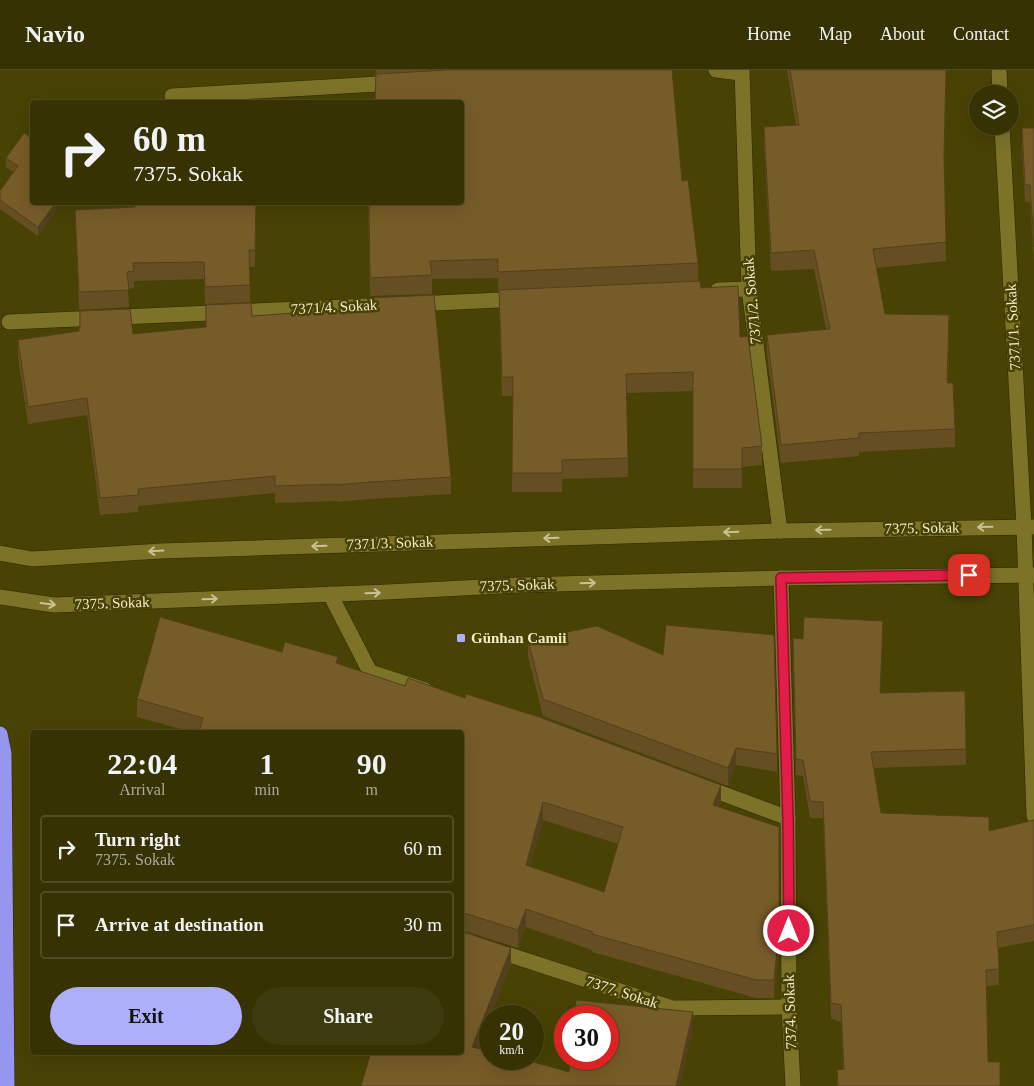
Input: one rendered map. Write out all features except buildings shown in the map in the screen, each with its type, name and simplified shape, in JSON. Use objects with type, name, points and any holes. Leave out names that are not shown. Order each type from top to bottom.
[{"type":"highway","points":[[0,734],[4,753],[7,1086]]},
{"type":"street","points":[[716,70],[742,72]]},
{"type":"street","points":[[999,70],[1000,85]]},
{"type":"street","name":"7371/2. Sokak","points":[[742,72],[749,289],[780,531]]},
{"type":"street","points":[[172,96],[411,82]]},
{"type":"street","name":"7371/1. Sokak","points":[[1003,135],[1029,527],[1034,816]]},
{"type":"street","points":[[700,291],[749,289]]},
{"type":"street","name":"7371/4. Sokak","points":[[9,322],[532,299]]},
{"type":"street","name":"7375. Sokak","points":[[780,531],[1029,527]]},
{"type":"street","name":"7371/3. Sokak","points":[[0,553],[32,559],[161,551],[780,531]]},
{"type":"street","name":"7375. Sokak","points":[[0,597],[54,605],[387,592],[519,584],[1030,575]]},
{"type":"street","name":"7374. Sokak","points":[[781,578],[788,818],[789,1007],[793,1086]]},
{"type":"street","points":[[330,594],[370,672],[442,695]]},
{"type":"street","points":[[688,780],[788,818]]},
{"type":"street","name":"7377. Sokak","points":[[464,940],[672,1008],[789,1007]]},
{"type":"place","name":"Günhan Camii","points":[[461,638]]},
{"type":"route","points":[[789,931],[788,818],[781,578],[969,575]]}]
